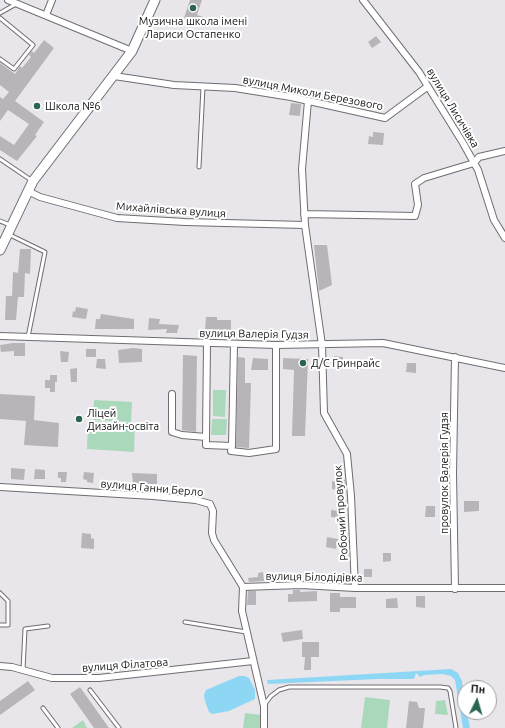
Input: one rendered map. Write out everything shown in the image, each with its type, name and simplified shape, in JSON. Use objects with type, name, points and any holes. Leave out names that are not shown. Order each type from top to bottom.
[{"type":"main road","points":[[0,250],[33,181],[132,51],[155,0]]},
{"type":"street","points":[[8,0],[132,51]]},
{"type":"street","points":[[46,15],[52,0]]},
{"type":"street","name":"вулиця Лисичівка","points":[[363,0],[420,72],[427,87],[474,163],[494,220],[505,238]]},
{"type":"street","name":"вулиця Миколи Березового","points":[[114,76],[174,85],[236,88],[308,101],[385,118],[427,87]]},
{"type":"street","points":[[305,226],[302,169],[308,101]]},
{"type":"street","points":[[304,214],[415,216],[418,205],[415,184],[424,178],[474,163],[479,157],[505,151]]},
{"type":"street","name":"Михайлівська вулиця","points":[[28,191],[40,197],[117,218],[305,226]]},
{"type":"street","name":"Робочий провулок","points":[[305,226],[322,345],[324,413],[347,454],[351,496],[355,588]]},
{"type":"street","name":"вулиця Валерія Гудзя","points":[[0,336],[276,346],[383,342],[505,368]]},
{"type":"street","points":[[207,344],[206,445],[232,446]]},
{"type":"street","points":[[234,345],[231,452],[249,453],[276,449],[276,346]]},
{"type":"street","name":"провулок Валерія Гудзя","points":[[454,357],[453,473],[455,589]]},
{"type":"street","points":[[172,394],[172,432],[182,435],[206,437]]},
{"type":"street","name":"вулиця Ганни Берло","points":[[0,487],[196,500],[210,504],[213,511],[212,533],[214,540],[243,587]]},
{"type":"street","name":"вулиця Білодідівка","points":[[243,587],[301,584],[355,588],[505,588]]},
{"type":"street","points":[[243,587],[242,611],[264,706],[264,728]]},
{"type":"street","name":"вулиця Філатова","points":[[0,666],[23,670],[52,678],[99,678],[253,661]]},
{"type":"lane","points":[[0,13],[17,3]]},
{"type":"lane","points":[[0,18],[33,45],[14,69],[0,59]]},
{"type":"lane","points":[[198,167],[203,87]]},
{"type":"lane","points":[[0,159],[33,181]]},
{"type":"lane","points":[[0,221],[11,225]]},
{"type":"lane","points":[[7,234],[45,252],[28,337]]},
{"type":"lane","points":[[0,593],[8,601],[8,625],[0,625]]},
{"type":"lane","points":[[185,622],[246,632]]},
{"type":"lane","points":[[23,670],[25,629],[48,626]]},
{"type":"lane","points":[[264,706],[271,696],[279,690],[289,687],[440,687],[448,688],[450,691],[456,728]]},
{"type":"lane","points":[[90,690],[119,728]]},
{"type":"lane","points":[[43,708],[58,728]]},
{"type":"green space","points":[[213,390],[226,390],[225,417],[213,416]]},
{"type":"green space","points":[[94,400],[132,402],[131,422],[93,420]]},
{"type":"green space","points":[[212,419],[227,419],[226,435],[211,435]]},
{"type":"green space","points":[[88,421],[135,423],[134,452],[87,449]]},
{"type":"green space","points":[[365,697],[390,700],[387,728],[361,728]]},
{"type":"green space","points":[[445,700],[448,715],[435,714],[436,701]]},
{"type":"green space","points":[[245,713],[262,715],[261,728],[243,728]]},
{"type":"green space","points":[[83,720],[87,728],[72,728]]},
{"type":"water","points":[[451,669],[458,673],[462,680],[457,680],[457,692],[455,680],[451,676],[443,674],[424,675],[420,677],[416,673],[414,679],[378,679],[268,684],[267,680]]},
{"type":"water","points":[[239,676],[249,678],[255,690],[255,699],[229,711],[212,714],[209,712],[204,695],[206,690]]},
{"type":"water","points":[[462,720],[468,720],[470,728],[463,728]]},
{"type":"building","name":"Музична школа імені Лариси Остапенко","points":[[190,0],[202,0],[197,15],[207,18],[205,25],[184,18]]},
{"type":"building","points":[[376,36],[381,42],[372,48],[368,42]]},
{"type":"building","points":[[44,40],[54,48],[15,101],[44,122],[35,135],[37,136],[17,161],[0,150],[0,136],[14,145],[29,124],[8,110],[0,121],[0,97],[3,99],[9,92],[0,85],[0,63],[15,74],[20,66],[22,68],[31,57],[29,55],[32,51],[34,53]]},
{"type":"building","points":[[291,103],[301,104],[300,116],[289,115]]},
{"type":"building","points":[[373,132],[384,133],[383,145],[368,144],[369,136],[373,137]]},
{"type":"building","points":[[314,245],[327,245],[332,285],[319,291]]},
{"type":"building","points":[[20,249],[31,249],[30,274],[25,273],[24,297],[18,297],[16,320],[5,320],[6,296],[12,296],[13,272],[18,273]]},
{"type":"building","points":[[76,307],[88,309],[86,319],[72,317],[73,311],[75,312]]},
{"type":"building","points":[[101,314],[134,319],[134,329],[95,329],[96,319],[100,319]]},
{"type":"building","points":[[206,317],[217,317],[217,320],[231,320],[231,333],[205,331]]},
{"type":"building","points":[[149,318],[160,319],[159,324],[179,325],[177,333],[166,333],[167,329],[148,330]]},
{"type":"building","points":[[25,343],[25,356],[14,356],[14,351],[1,352],[0,345]]},
{"type":"building","points":[[133,348],[142,349],[142,362],[119,363],[118,350]]},
{"type":"building","points":[[86,349],[96,349],[96,357],[86,357]]},
{"type":"building","points":[[60,351],[69,352],[68,362],[61,362]]},
{"type":"building","points":[[183,355],[197,356],[196,432],[182,430]]},
{"type":"building","points":[[334,356],[343,357],[343,366],[334,366]]},
{"type":"building","points":[[238,357],[245,358],[245,383],[251,383],[249,448],[236,447]]},
{"type":"building","points":[[253,358],[268,359],[268,370],[251,370]]},
{"type":"building","points":[[283,358],[308,359],[305,436],[292,436],[294,370],[283,369]]},
{"type":"building","points":[[97,359],[105,359],[106,369],[96,368]]},
{"type":"building","points":[[407,363],[416,363],[416,373],[406,372]]},
{"type":"building","points":[[77,368],[77,382],[71,382],[70,369]]},
{"type":"building","points":[[50,375],[57,375],[55,392],[50,392],[50,388],[45,388],[45,380],[50,380]]},
{"type":"building","points":[[0,394],[35,396],[34,420],[59,423],[58,447],[24,445],[26,421],[0,419]]},
{"type":"building","points":[[11,468],[25,469],[24,480],[11,479]]},
{"type":"building","points":[[35,469],[45,470],[45,479],[34,479]]},
{"type":"building","points":[[58,472],[67,472],[66,482],[61,482],[61,478],[58,478]]},
{"type":"building","points":[[84,472],[94,473],[93,483],[87,482],[87,480],[83,479]]},
{"type":"building","points":[[132,473],[157,474],[157,484],[133,484]]},
{"type":"building","points":[[340,479],[345,480],[346,487],[343,488],[343,491],[332,489],[332,481],[340,482]]},
{"type":"building","points":[[464,501],[479,501],[479,511],[464,512]]},
{"type":"building","points":[[426,506],[435,506],[435,517],[425,517]]},
{"type":"building","points":[[331,510],[341,511],[340,518],[331,517]]},
{"type":"building","points":[[82,533],[91,534],[91,538],[94,539],[94,549],[81,548]]},
{"type":"building","points":[[327,537],[338,539],[336,549],[326,547]]},
{"type":"building","points":[[383,553],[391,553],[391,561],[383,562]]},
{"type":"building","points":[[364,569],[372,569],[372,577],[364,577]]},
{"type":"building","points":[[263,572],[264,581],[249,582],[248,578],[258,577],[258,573]]},
{"type":"building","points":[[293,590],[300,590],[300,592],[317,591],[317,601],[288,602],[288,594],[293,594]]},
{"type":"building","points":[[248,591],[256,591],[256,605],[247,605]]},
{"type":"building","points":[[330,593],[340,593],[340,597],[356,597],[356,608],[340,608],[340,612],[330,612]]},
{"type":"building","points":[[416,596],[425,596],[425,608],[416,607]]},
{"type":"building","points":[[397,598],[398,608],[386,608],[386,599]]},
{"type":"building","points":[[302,630],[303,639],[283,642],[281,633]]},
{"type":"building","points":[[302,642],[319,642],[319,657],[311,657],[311,670],[304,670],[305,657],[302,657]]},
{"type":"building","points":[[28,681],[35,690],[0,715],[0,701]]},
{"type":"building","points":[[80,687],[109,728],[94,728],[70,694]]},
{"type":"building","points":[[409,701],[417,702],[419,708],[425,708],[423,728],[406,728]]},
{"type":"place","name":"Музична школа імені Лариси Остапенко","points":[[193,8]]},
{"type":"place","name":"Школа №6","points":[[37,106]]},
{"type":"place","name":"Д/С Гринрайс","points":[[303,363]]},
{"type":"place","name":"Ліцей Дизайн-освіта","points":[[79,419]]}]
